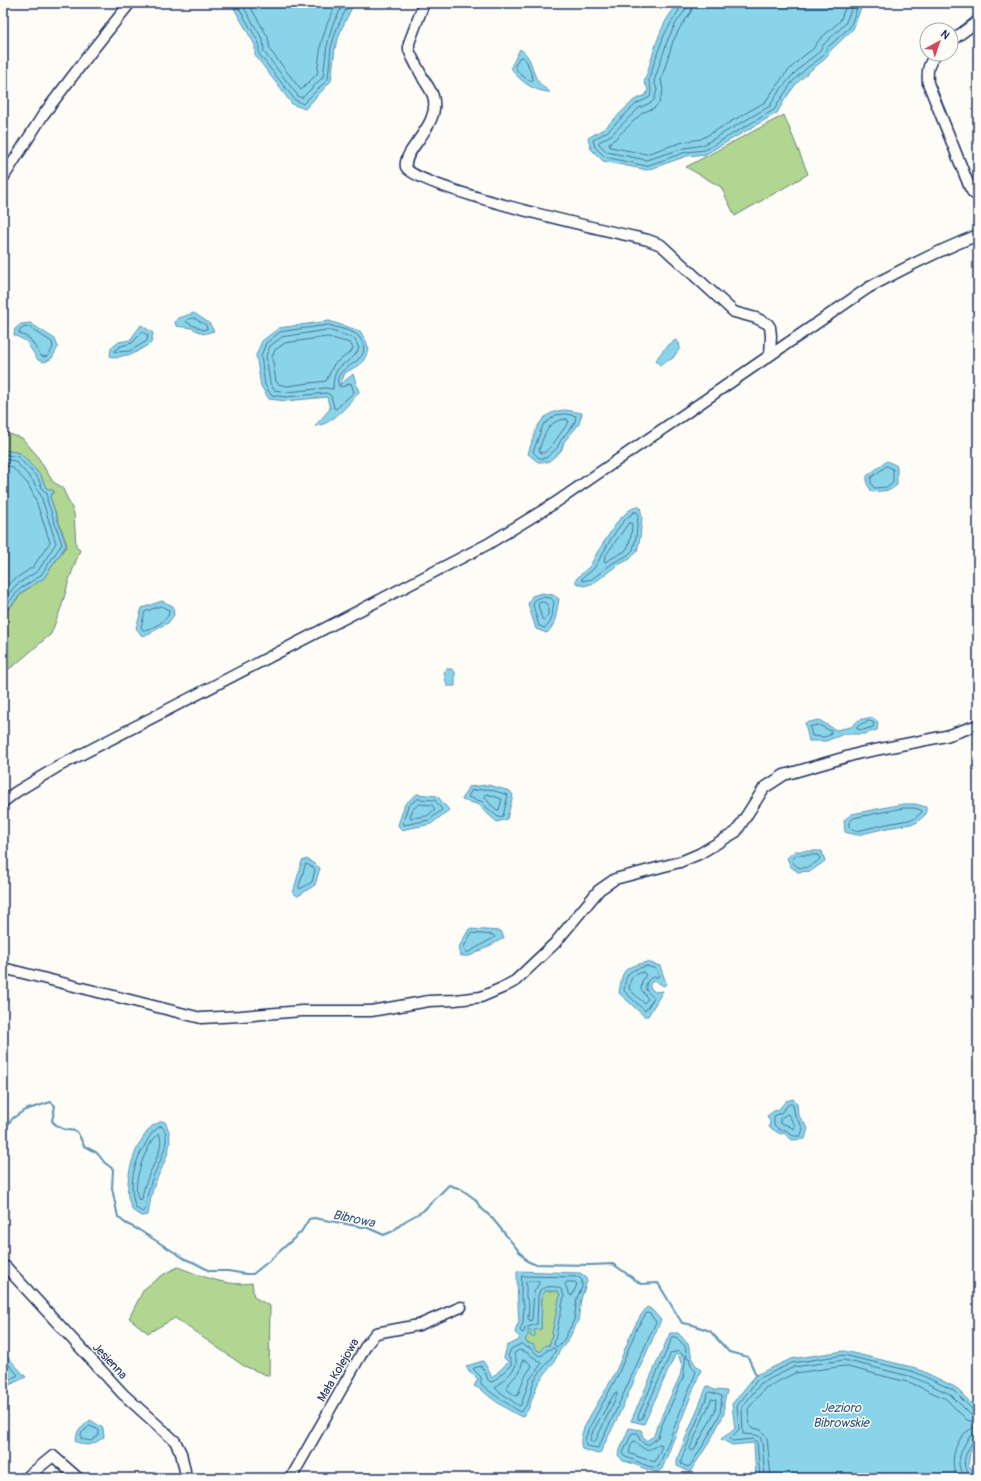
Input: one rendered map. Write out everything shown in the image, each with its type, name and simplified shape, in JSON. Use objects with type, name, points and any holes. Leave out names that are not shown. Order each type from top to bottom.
[{"type":"street","points":[[3,178],[43,115],[130,3]]},
{"type":"street","points":[[424,3],[409,43],[409,50],[433,96],[434,110],[426,130],[407,158],[406,166],[409,172],[431,182],[484,200],[655,242],[661,245],[734,312],[756,318],[768,324],[770,327],[770,355]]},
{"type":"street","points":[[959,35],[978,21]]},
{"type":"street","points":[[930,62],[927,73],[928,83],[970,188],[973,193],[978,195]]},
{"type":"street","points":[[3,802],[16,792],[59,766],[488,544],[555,503],[868,288],[905,267],[940,250],[978,235]]},
{"type":"street","points":[[3,968],[200,1018],[235,1017],[302,1011],[371,1011],[429,1001],[481,997],[515,981],[555,943],[599,890],[615,879],[680,862],[736,832],[764,788],[784,775],[860,753],[946,736],[978,726]]},
{"type":"street","name":"Jesienna","points":[[3,1266],[6,1267],[123,1394],[175,1441],[185,1471],[185,1478]]},
{"type":"street","name":"Mała Kolejowa","points":[[291,1478],[367,1344],[376,1333],[419,1325],[461,1307]]},
{"type":"street","points":[[26,1478],[53,1456],[78,1478]]},
{"type":"green space","points":[[784,115],[808,174],[735,216],[721,187],[686,167]]},
{"type":"green space","points":[[3,432],[22,438],[36,454],[53,482],[62,487],[74,513],[76,547],[80,550],[51,634],[16,664],[3,673],[3,616],[23,592],[44,578],[67,545],[50,497],[54,491],[46,488],[41,476],[20,453],[3,450]]},
{"type":"green space","points":[[178,1267],[224,1282],[243,1284],[252,1283],[254,1297],[270,1306],[269,1376],[244,1366],[175,1318],[148,1333],[129,1318],[144,1289],[164,1274]]},
{"type":"green space","points":[[545,1291],[558,1291],[560,1295],[550,1343],[540,1352],[525,1340],[528,1330],[534,1332],[534,1330],[541,1329],[542,1296]]},
{"type":"water","points":[[231,3],[354,3],[341,30],[335,48],[331,81],[305,109],[292,104],[255,55],[255,45]]},
{"type":"water","points":[[680,3],[863,3],[853,29],[830,51],[825,59],[796,84],[777,113],[706,154],[687,156],[647,170],[603,161],[591,149],[588,138],[605,128],[634,100],[646,95],[648,89],[644,82],[662,29],[666,20]]},
{"type":"water","points":[[520,49],[530,60],[539,82],[550,92],[533,88],[522,81],[514,72],[511,67]]},
{"type":"water","points":[[194,313],[209,323],[214,331],[203,334],[192,328],[176,326],[175,321],[179,318]]},
{"type":"water","points":[[329,321],[360,331],[369,350],[362,363],[345,373],[340,385],[353,374],[359,392],[339,414],[328,422],[315,426],[330,409],[327,397],[286,401],[269,399],[261,386],[256,355],[262,341],[279,328]]},
{"type":"water","points":[[30,323],[55,339],[58,347],[52,358],[45,362],[38,360],[26,341],[14,335],[15,329],[21,324]]},
{"type":"water","points":[[141,325],[153,333],[151,343],[131,355],[115,358],[110,356],[111,348],[119,342],[130,340]]},
{"type":"water","points":[[676,340],[679,343],[680,348],[673,358],[660,365],[656,361],[657,358]]},
{"type":"water","points":[[566,410],[582,413],[579,424],[564,442],[561,451],[548,462],[538,462],[528,454],[539,424],[549,414]]},
{"type":"water","points":[[3,450],[20,453],[41,476],[46,488],[54,491],[50,497],[66,545],[44,578],[22,592],[3,615]]},
{"type":"water","points":[[887,461],[897,466],[897,485],[890,490],[872,492],[867,484],[867,476]]},
{"type":"water","points":[[635,507],[640,507],[642,517],[637,551],[630,559],[616,566],[594,583],[584,586],[576,583],[576,579],[590,566],[618,521],[628,511]]},
{"type":"water","points":[[542,593],[553,595],[559,599],[553,625],[547,633],[536,629],[528,604],[532,596]]},
{"type":"water","points":[[162,601],[173,606],[174,615],[168,623],[157,628],[150,634],[142,636],[136,628],[142,608]]},
{"type":"water","points":[[447,669],[452,669],[455,672],[455,686],[447,686],[444,672]]},
{"type":"water","points":[[872,717],[878,722],[877,730],[864,734],[844,734],[826,741],[809,741],[805,723],[819,720],[836,730],[851,727],[859,720]]},
{"type":"water","points":[[488,785],[510,791],[513,795],[507,819],[497,822],[483,810],[480,805],[462,800],[468,787]]},
{"type":"water","points":[[417,794],[437,796],[449,810],[431,824],[401,830],[398,825],[405,804]]},
{"type":"water","points":[[903,804],[915,804],[926,807],[926,814],[916,823],[857,835],[845,832],[844,820],[852,814]]},
{"type":"water","points":[[795,851],[822,851],[825,861],[811,871],[798,872],[791,867],[787,858]]},
{"type":"water","points":[[307,859],[320,868],[315,885],[298,896],[293,893],[302,861]]},
{"type":"water","points":[[469,929],[501,931],[504,938],[470,956],[461,956],[459,947]]},
{"type":"water","points":[[647,962],[660,966],[666,983],[664,986],[655,981],[650,983],[650,988],[655,992],[663,991],[648,1016],[644,1016],[619,993],[623,974],[626,970],[633,966]]},
{"type":"water","points":[[793,1099],[797,1103],[798,1115],[808,1128],[805,1139],[792,1140],[784,1133],[780,1134],[769,1127],[770,1121],[767,1116],[778,1110],[786,1101]]},
{"type":"water","points":[[162,1121],[165,1122],[168,1129],[170,1144],[166,1159],[153,1189],[148,1215],[142,1216],[133,1211],[130,1204],[128,1197],[128,1178],[136,1150],[140,1142],[151,1127]]},
{"type":"water","points":[[517,1271],[580,1273],[585,1276],[587,1281],[581,1299],[578,1321],[567,1342],[538,1383],[528,1410],[522,1417],[505,1408],[481,1389],[474,1386],[478,1379],[469,1372],[466,1366],[483,1361],[492,1378],[508,1362],[504,1358],[507,1346],[519,1340],[520,1337],[515,1333],[519,1323]],"holes":[[[545,1291],[558,1291],[560,1295],[550,1343],[549,1346],[545,1345],[540,1352],[534,1348],[534,1345],[527,1343],[525,1340],[528,1335],[528,1330],[531,1330],[530,1336],[534,1337],[536,1334],[534,1330],[541,1329],[542,1296]]]},
{"type":"water","points":[[647,1307],[651,1309],[661,1320],[617,1419],[600,1453],[598,1454],[582,1449],[581,1438],[584,1428],[613,1377],[636,1323]]},
{"type":"water","points":[[670,1333],[678,1333],[688,1344],[694,1363],[701,1370],[662,1469],[658,1472],[623,1461],[618,1455],[629,1428],[641,1430],[646,1441],[654,1436],[657,1426],[680,1376],[682,1366],[678,1354],[675,1355],[644,1424],[631,1421]]},
{"type":"water","name":"Jezioro Bibrowskie","points":[[844,1351],[916,1368],[955,1387],[978,1410],[978,1440],[970,1452],[968,1466],[978,1473],[978,1478],[756,1478],[754,1443],[732,1445],[721,1439],[735,1429],[732,1404],[756,1375],[791,1359]]},
{"type":"water","points":[[3,1352],[26,1377],[3,1388]]},
{"type":"water","points":[[707,1386],[714,1390],[727,1391],[724,1403],[724,1414],[710,1441],[690,1472],[677,1466],[677,1459]]},
{"type":"water","points":[[90,1420],[103,1428],[104,1437],[90,1445],[75,1441],[78,1431]]},
{"type":"waterway","name":"Bibrowa","points":[[3,1131],[13,1118],[25,1110],[51,1102],[55,1106],[52,1121],[62,1129],[76,1131],[84,1146],[97,1153],[105,1163],[113,1169],[112,1188],[118,1217],[125,1223],[139,1230],[185,1259],[210,1271],[228,1271],[253,1274],[301,1232],[309,1219],[314,1218],[368,1228],[384,1235],[393,1231],[405,1221],[423,1211],[449,1185],[461,1189],[475,1199],[480,1207],[492,1218],[527,1261],[534,1264],[613,1264],[641,1284],[658,1283],[682,1323],[710,1331],[729,1352],[748,1357],[756,1375]]},
{"type":"waterway","name":"Bibrowa","points":[[973,1449],[978,1454]]}]
